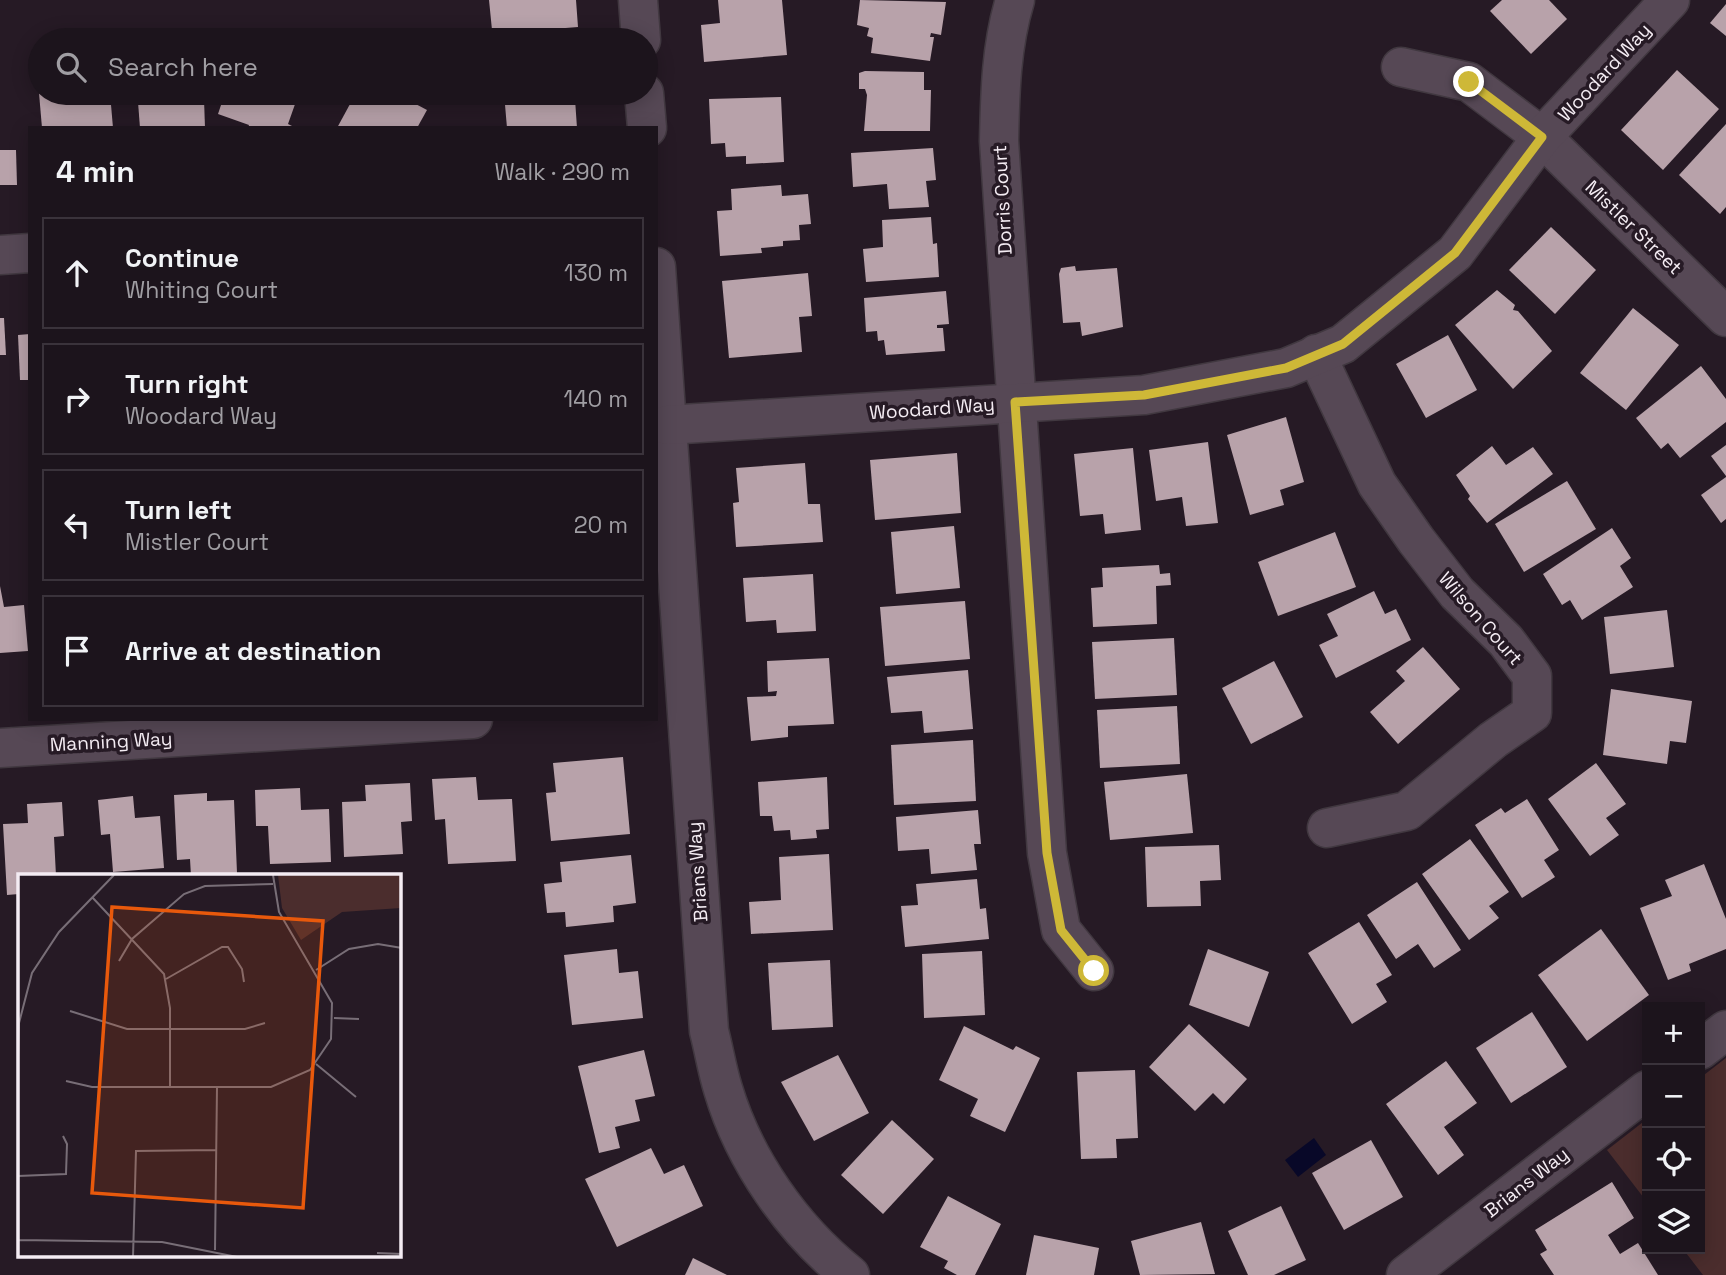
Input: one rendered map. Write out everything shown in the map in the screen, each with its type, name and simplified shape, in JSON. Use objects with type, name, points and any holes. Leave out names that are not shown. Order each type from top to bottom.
[{"type":"street","points":[[638,0],[640,28]]},
{"type":"street","name":"Dorris Court","points":[[1015,0],[1008,22],[1001,73],[999,141],[1047,853],[1061,930],[1094,971]]},
{"type":"street","name":"Woodard Way","points":[[667,425],[1144,395],[1286,368],[1343,344],[1455,253],[1542,137],[1670,0]]},
{"type":"street","name":"Mistler Street","points":[[1401,66],[1469,82],[1542,137],[1726,317]]},
{"type":"street","points":[[645,105],[647,126]]},
{"type":"street","points":[[0,255],[28,253]]},
{"type":"street","name":"Brians Way","points":[[658,296],[667,425],[671,707],[709,1031],[723,1090],[738,1128],[788,1213],[827,1256],[850,1275]]},
{"type":"street","name":"Wilson Court","points":[[1315,354],[1377,484],[1457,593],[1506,641],[1532,676],[1532,713],[1493,740],[1408,811],[1327,828]]},
{"type":"street","name":"Manning Way","points":[[0,748],[309,724],[407,721]]},
{"type":"street","points":[[1705,1046],[1726,1030]]},
{"type":"street","name":"Brians Way","points":[[1431,1268],[1642,1094]]},
{"type":"shaded area","points":[[1726,1058],[1726,1275],[1703,1275],[1687,1254],[1705,1254],[1705,1074]]},
{"type":"shaded area","points":[[1642,1123],[1642,1196],[1607,1150]]},
{"type":"water","points":[[1314,1138],[1326,1155],[1298,1177],[1285,1160]]},
{"type":"building","points":[[489,0],[576,0],[578,27],[492,28]]},
{"type":"building","points":[[718,0],[782,0],[787,55],[704,62],[701,25],[720,23]]},
{"type":"building","points":[[860,0],[946,2],[941,35],[931,33],[930,37],[934,37],[930,61],[871,53],[873,38],[867,36],[869,28],[857,25]]},
{"type":"building","points":[[1502,0],[1549,0],[1567,19],[1531,54],[1490,11]]},
{"type":"building","points":[[1726,4],[1726,36],[1710,23]]},
{"type":"building","points":[[1677,70],[1719,109],[1663,170],[1621,130]]},
{"type":"building","points":[[924,72],[924,90],[931,90],[930,131],[864,131],[867,95],[865,89],[859,89],[859,73]]},
{"type":"building","points":[[781,97],[784,162],[746,164],[746,156],[726,157],[725,143],[711,144],[709,99]]},
{"type":"building","points":[[40,105],[111,105],[113,126],[42,126]]},
{"type":"building","points":[[138,105],[204,105],[205,126],[140,126]]},
{"type":"building","points":[[221,105],[295,105],[288,124],[292,126],[249,126],[218,114]]},
{"type":"building","points":[[349,105],[418,105],[427,110],[418,126],[338,126]]},
{"type":"building","points":[[505,105],[575,105],[577,126],[507,126]]},
{"type":"building","points":[[1726,124],[1726,207],[1720,214],[1679,175]]},
{"type":"building","points":[[933,148],[936,180],[926,181],[929,207],[889,209],[887,184],[853,187],[851,153]]},
{"type":"building","points":[[0,150],[16,150],[17,185],[0,185]]},
{"type":"building","points":[[781,185],[782,196],[808,194],[811,224],[799,225],[800,240],[783,241],[783,246],[761,248],[762,253],[720,256],[717,211],[732,210],[731,189]]},
{"type":"building","points":[[931,217],[933,244],[937,243],[939,277],[866,282],[863,249],[883,247],[882,220]]},
{"type":"building","points":[[1551,227],[1596,270],[1555,314],[1509,270]]},
{"type":"building","points":[[1075,266],[1076,271],[1117,268],[1123,327],[1082,336],[1080,322],[1063,323],[1059,274],[1061,268]]},
{"type":"building","points":[[808,273],[812,316],[799,317],[802,352],[729,358],[722,281]]},
{"type":"building","points":[[1497,290],[1515,305],[1513,310],[1518,311],[1552,351],[1513,389],[1455,325]]},
{"type":"building","points":[[946,291],[949,324],[937,325],[937,328],[943,328],[945,351],[886,355],[884,340],[878,341],[877,331],[866,332],[864,298]]},
{"type":"building","points":[[1633,308],[1679,345],[1626,410],[1580,373]]},
{"type":"building","points":[[0,318],[4,318],[6,355],[0,355]]},
{"type":"building","points":[[28,334],[28,380],[20,380],[18,335]]},
{"type":"building","points":[[1448,335],[1477,390],[1426,418],[1396,364]]},
{"type":"building","points":[[1701,366],[1726,399],[1726,422],[1680,458],[1668,443],[1661,449],[1636,418]]},
{"type":"building","points":[[1286,417],[1304,482],[1280,490],[1284,505],[1250,515],[1227,435]]},
{"type":"building","points":[[1208,442],[1218,523],[1186,526],[1182,497],[1156,501],[1149,450]]},
{"type":"building","points":[[1726,445],[1726,476],[1711,456]]},
{"type":"building","points":[[1492,446],[1506,465],[1533,447],[1553,474],[1487,523],[1468,499],[1470,496],[1456,475]]},
{"type":"building","points":[[1133,448],[1141,530],[1105,534],[1103,514],[1080,516],[1074,454]]},
{"type":"building","points":[[957,453],[961,513],[875,520],[870,460]]},
{"type":"building","points":[[805,463],[808,504],[820,504],[823,542],[736,547],[733,503],[739,502],[736,468]]},
{"type":"building","points":[[1726,477],[1726,519],[1721,523],[1701,495]]},
{"type":"building","points":[[1567,481],[1596,529],[1524,572],[1495,524]]},
{"type":"building","points":[[954,526],[960,588],[896,594],[891,532]]},
{"type":"building","points":[[1612,528],[1631,558],[1620,566],[1633,587],[1582,620],[1570,600],[1562,605],[1543,574]]},
{"type":"building","points":[[1335,532],[1356,587],[1278,616],[1258,562]]},
{"type":"building","points":[[1159,565],[1160,574],[1170,573],[1171,585],[1156,586],[1157,624],[1093,627],[1091,588],[1103,587],[1102,568]]},
{"type":"building","points":[[813,574],[816,631],[777,633],[776,620],[746,622],[743,578]]},
{"type":"building","points":[[0,586],[4,607],[24,605],[28,651],[0,653]]},
{"type":"building","points":[[1374,591],[1385,614],[1396,609],[1411,640],[1336,678],[1319,645],[1338,636],[1327,614]]},
{"type":"building","points":[[965,601],[970,659],[885,666],[880,607]]},
{"type":"building","points":[[1667,610],[1674,667],[1610,674],[1604,617]]},
{"type":"building","points":[[1174,638],[1177,695],[1095,699],[1092,642]]},
{"type":"building","points":[[1423,647],[1460,689],[1398,744],[1370,712],[1405,681],[1396,671]]},
{"type":"building","points":[[829,658],[834,724],[788,726],[788,737],[751,741],[747,697],[776,696],[777,691],[768,692],[767,661]]},
{"type":"building","points":[[1274,661],[1303,717],[1251,744],[1222,688]]},
{"type":"building","points":[[968,670],[973,729],[924,733],[922,711],[891,713],[887,677]]},
{"type":"building","points":[[1611,689],[1692,701],[1686,743],[1670,741],[1667,764],[1603,755]]},
{"type":"building","points":[[1177,706],[1180,764],[1100,768],[1097,710]]},
{"type":"building","points":[[973,740],[976,801],[894,805],[891,745]]},
{"type":"building","points":[[623,757],[630,834],[551,841],[546,793],[556,792],[553,763]]},
{"type":"building","points":[[1596,763],[1626,804],[1606,818],[1619,835],[1590,856],[1548,799]]},
{"type":"building","points":[[1187,774],[1193,833],[1110,840],[1104,782]]},
{"type":"building","points":[[476,777],[478,800],[512,799],[516,861],[448,864],[445,819],[435,820],[432,779]]},
{"type":"building","points":[[827,777],[829,829],[816,830],[817,838],[791,840],[790,830],[774,831],[772,816],[760,816],[758,782]]},
{"type":"building","points":[[410,783],[412,821],[401,822],[403,854],[344,857],[342,802],[366,801],[365,785]]},
{"type":"building","points":[[300,788],[301,810],[329,809],[331,862],[270,864],[268,826],[256,826],[255,790]]},
{"type":"building","points":[[207,793],[207,801],[234,800],[237,873],[191,874],[190,859],[177,860],[174,795]]},
{"type":"building","points":[[133,796],[135,818],[160,816],[164,868],[113,872],[110,834],[101,835],[98,800]]},
{"type":"building","points":[[1527,799],[1559,850],[1544,860],[1555,877],[1522,898],[1475,825],[1501,808],[1505,813]]},
{"type":"building","points":[[62,802],[64,836],[54,837],[56,874],[18,874],[18,894],[7,895],[3,824],[28,823],[27,804]]},
{"type":"building","points":[[978,810],[981,844],[974,844],[977,870],[931,874],[929,849],[898,851],[896,817]]},
{"type":"building","points":[[1470,839],[1509,892],[1489,906],[1499,918],[1469,940],[1422,874]]},
{"type":"building","points":[[1219,845],[1221,880],[1200,881],[1201,906],[1147,907],[1145,847]]},
{"type":"building","points":[[829,854],[833,930],[751,934],[749,902],[781,900],[779,857]]},
{"type":"building","points":[[631,855],[636,903],[613,906],[614,922],[566,927],[565,912],[547,913],[544,884],[562,882],[560,862]]},
{"type":"building","points":[[1704,864],[1726,919],[1726,949],[1689,964],[1691,971],[1668,980],[1640,908],[1672,896],[1665,880]]},
{"type":"building","points":[[977,879],[980,909],[986,908],[989,939],[905,947],[901,906],[918,905],[916,884]]},
{"type":"building","points":[[1417,882],[1461,950],[1434,968],[1418,944],[1396,959],[1367,915]]},
{"type":"building","points":[[1359,922],[1392,975],[1376,984],[1387,1002],[1352,1024],[1308,953]]},
{"type":"building","points":[[1601,929],[1649,995],[1587,1041],[1538,975]]},
{"type":"building","points":[[617,949],[619,973],[638,971],[643,1018],[572,1025],[564,955]]},
{"type":"building","points":[[1208,949],[1269,972],[1249,1027],[1189,1005]]},
{"type":"building","points":[[982,951],[985,1015],[924,1018],[922,954]]},
{"type":"building","points":[[830,960],[833,1027],[772,1030],[768,963]]},
{"type":"building","points":[[1532,1012],[1567,1067],[1511,1103],[1476,1048]]},
{"type":"building","points":[[1189,1024],[1247,1079],[1224,1104],[1213,1093],[1195,1111],[1149,1067]]},
{"type":"building","points":[[964,1026],[1013,1050],[1016,1046],[1040,1058],[1005,1132],[970,1116],[978,1099],[939,1080]]},
{"type":"building","points":[[644,1050],[655,1096],[635,1100],[640,1121],[615,1127],[620,1148],[599,1153],[578,1066]]},
{"type":"building","points":[[838,1055],[869,1113],[814,1141],[781,1082]]},
{"type":"building","points":[[1446,1061],[1477,1103],[1444,1127],[1464,1155],[1438,1175],[1386,1104]]},
{"type":"building","points":[[1135,1070],[1138,1138],[1116,1139],[1117,1158],[1081,1159],[1077,1072]]},
{"type":"building","points":[[892,1120],[934,1159],[883,1214],[841,1175]]},
{"type":"building","points":[[1371,1140],[1403,1197],[1344,1230],[1312,1173]]},
{"type":"building","points":[[651,1148],[664,1174],[684,1165],[703,1206],[617,1247],[585,1179]]},
{"type":"building","points":[[1612,1182],[1634,1218],[1608,1235],[1620,1254],[1638,1243],[1642,1254],[1645,1254],[1658,1275],[1554,1275],[1540,1254],[1547,1250],[1535,1230]]},
{"type":"building","points":[[948,1196],[1001,1224],[975,1275],[957,1275],[944,1268],[948,1261],[920,1247]]},
{"type":"building","points":[[1281,1206],[1306,1260],[1274,1275],[1248,1275],[1228,1231]]},
{"type":"building","points":[[1201,1222],[1215,1274],[1140,1275],[1131,1241]]},
{"type":"building","points":[[1034,1235],[1099,1248],[1094,1275],[1026,1275]]},
{"type":"building","points":[[693,1258],[727,1275],[685,1275]]},
{"type":"route","points":[[1094,971],[1061,930],[1047,853],[1015,402],[1144,395],[1286,368],[1343,344],[1455,253],[1542,137],[1469,82]]}]
